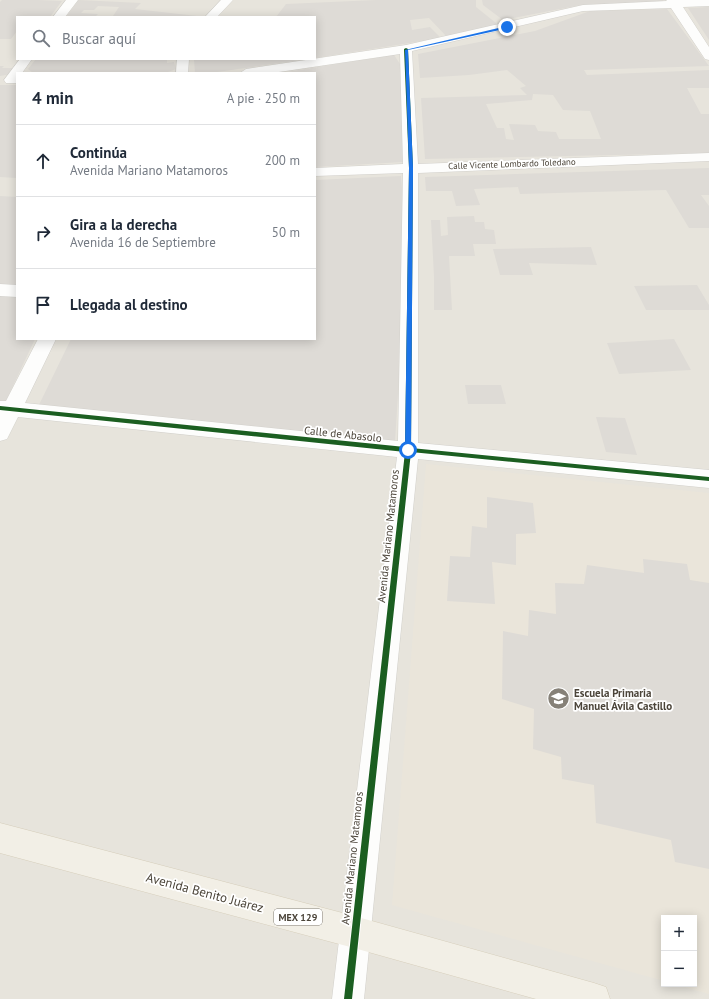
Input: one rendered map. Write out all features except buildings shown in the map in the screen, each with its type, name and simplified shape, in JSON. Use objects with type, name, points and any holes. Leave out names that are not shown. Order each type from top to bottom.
[{"type":"main road","name":"Avenida Benito Juárez","points":[[0,838],[354,932],[594,999]]},
{"type":"street","points":[[60,16],[72,0]]},
{"type":"street","points":[[201,16],[216,0]]},
{"type":"street","points":[[212,16],[227,0]]},
{"type":"street","points":[[253,72],[406,50],[583,8],[674,2],[709,3]]},
{"type":"street","points":[[674,2],[709,56]]},
{"type":"street","name":"Avenida Mariano Matamoros","points":[[348,999],[354,932],[408,450],[411,168],[406,50]]},
{"type":"street","points":[[9,81],[25,60]]},
{"type":"street","points":[[176,60],[176,72]]},
{"type":"street","points":[[182,72],[183,60]]},
{"type":"street","name":"Calle Vicente Lombardo Toledano","points":[[316,172],[709,157]]},
{"type":"street","points":[[0,290],[16,291]]},
{"type":"street","points":[[0,433],[6,408],[46,340]]},
{"type":"street","name":"Calle de Abasolo","points":[[6,408],[408,450],[709,479]]},
{"type":"shaded area","points":[[0,0],[709,0],[709,999],[0,999]]},
{"type":"shaded area","name":"Escuela Primaria Manuel Ávila Castillo","points":[[426,464],[709,493],[709,994],[684,987],[697,987],[697,915],[661,915],[661,980],[392,905]]},
{"type":"cycle path","points":[[348,999],[408,450],[411,168],[406,49]]},
{"type":"cycle path","points":[[0,408],[709,479]]},
{"type":"place","name":"Escuela Primaria Manuel Ávila Castillo","points":[[559,699]]},
{"type":"route","points":[[408,450],[411,168],[406,50],[507,27]]}]
